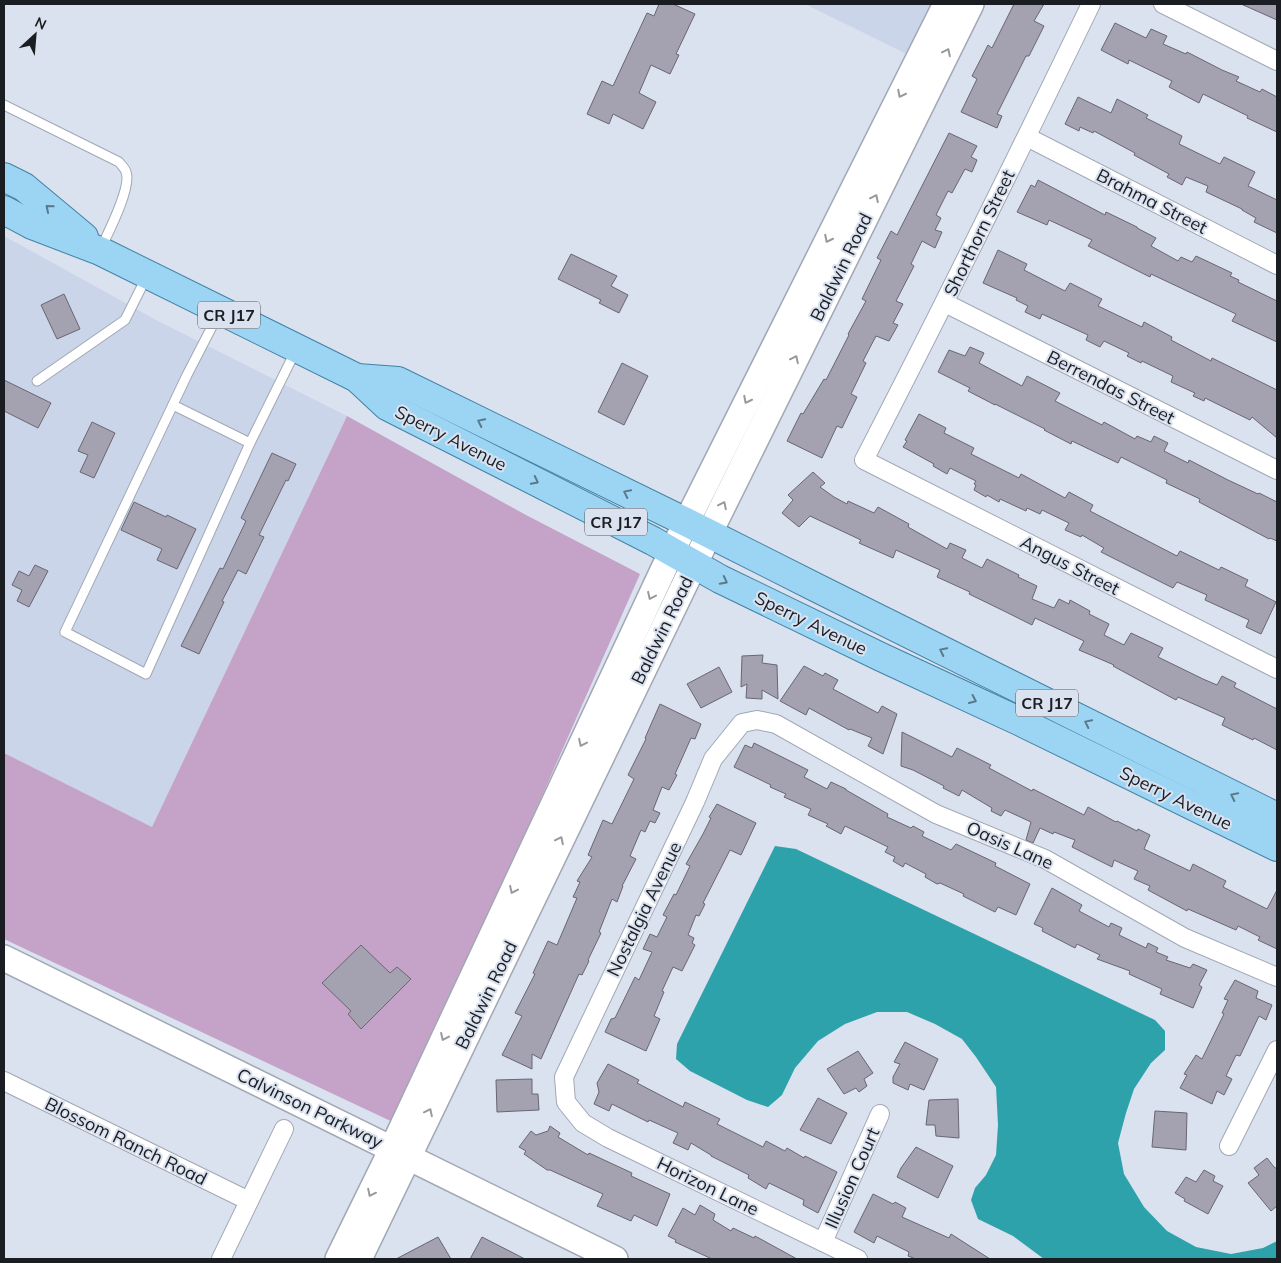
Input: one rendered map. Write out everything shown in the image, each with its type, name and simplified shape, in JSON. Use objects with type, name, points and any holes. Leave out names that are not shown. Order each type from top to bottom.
[{"type":"main road","name":"Baldwin Road","points":[[698,528],[946,4]]},
{"type":"main road","name":"Baldwin Road","points":[[359,1259],[400,1152],[683,558],[971,4]]},
{"type":"main road","name":"Sperry Avenue","points":[[4,177],[24,187],[100,251]]},
{"type":"main road","name":"Sperry Avenue","points":[[4,210],[32,224],[100,251],[357,378],[387,406],[653,541],[720,579],[1277,847]]},
{"type":"main road","name":"Sperry Avenue","points":[[357,378],[398,381],[698,528],[1277,817]]},
{"type":"main road","name":"Calvinson Parkway","points":[[4,958],[615,1259]]},
{"type":"main road","name":"Baldwin Road","points":[[338,1259],[400,1152]]},
{"type":"street","name":"Shorthorn Street","points":[[864,460],[945,303],[1091,4]]},
{"type":"street","points":[[1163,4],[1277,61]]},
{"type":"street","name":"Brahma Street","points":[[1027,137],[1277,265]]},
{"type":"street","name":"Berrendas Street","points":[[945,303],[1277,470]]},
{"type":"street","name":"Angus Street","points":[[864,460],[1277,669]]},
{"type":"street","name":"Oasis Lane","points":[[742,723],[757,720],[776,724],[936,814],[1045,859],[1185,938],[1277,977]]},
{"type":"street","name":"Nostalgia Avenue","points":[[566,1102],[564,1077],[695,802],[713,759],[742,723]]},
{"type":"street","points":[[1229,1146],[1277,1050]]},
{"type":"street","name":"Blossom Ranch Road","points":[[4,1081],[249,1201]]},
{"type":"street","name":"Horizon Lane","points":[[566,1102],[583,1123],[608,1138],[858,1259]]},
{"type":"street","name":"Illusion Court","points":[[823,1242],[880,1114]]},
{"type":"street","points":[[220,1259],[284,1129]]},
{"type":"lane","points":[[4,106],[119,162],[126,172],[127,183],[124,194],[100,251]]},
{"type":"lane","points":[[37,381],[125,320],[148,274]]},
{"type":"lane","points":[[220,310],[65,632],[146,674],[250,443],[297,348]]},
{"type":"lane","points":[[173,405],[250,443]]},
{"type":"shaded area","points":[[805,4],[956,4],[927,64]]},
{"type":"shaded area","points":[[4,236],[158,321],[347,416],[152,827],[4,753]]},
{"type":"shaded area","points":[[347,416],[526,515],[640,574],[397,1124],[4,939],[4,753],[152,827]]},
{"type":"water","points":[[775,846],[796,849],[1155,1020],[1165,1031],[1165,1050],[1151,1063],[1134,1089],[1126,1113],[1118,1143],[1124,1174],[1144,1207],[1167,1231],[1196,1247],[1231,1254],[1263,1248],[1277,1241],[1277,1259],[1044,1259],[1013,1236],[978,1219],[971,1200],[975,1188],[986,1175],[996,1155],[998,1125],[996,1087],[962,1039],[935,1024],[907,1012],[877,1012],[845,1024],[818,1041],[795,1068],[782,1095],[768,1107],[747,1100],[690,1071],[676,1059],[677,1044]]},
{"type":"building","points":[[659,4],[673,4],[695,14],[676,54],[679,55],[670,74],[651,65],[639,93],[656,102],[643,129],[613,114],[609,124],[587,114],[602,81],[613,86],[647,13],[654,16]]},
{"type":"building","points":[[1014,4],[1044,4],[1034,21],[1044,26],[1029,56],[1026,56],[997,114],[1002,116],[997,128],[961,112],[977,79],[972,76],[988,45],[992,48]]},
{"type":"building","points":[[1241,4],[1277,4],[1277,20]]},
{"type":"building","points":[[1115,23],[1146,38],[1151,29],[1167,36],[1163,44],[1186,54],[1187,52],[1239,77],[1236,81],[1260,92],[1262,89],[1277,97],[1277,132],[1203,94],[1199,103],[1169,87],[1172,81],[1129,60],[1128,64],[1101,50]]},
{"type":"building","points":[[1078,97],[1111,113],[1117,99],[1148,115],[1146,118],[1182,136],[1179,144],[1220,164],[1224,157],[1255,172],[1248,186],[1277,200],[1277,233],[1254,222],[1256,218],[1242,209],[1206,192],[1208,186],[1186,177],[1182,185],[1167,177],[1169,174],[1134,155],[1135,153],[1094,131],[1093,133],[1080,127],[1079,131],[1065,124]]},
{"type":"building","points":[[949,133],[977,146],[971,157],[977,160],[972,172],[965,169],[952,193],[948,191],[936,215],[941,218],[935,230],[942,232],[935,248],[922,241],[911,264],[914,266],[896,301],[903,304],[893,323],[898,325],[889,341],[876,336],[863,361],[866,363],[851,394],[857,397],[842,428],[837,426],[822,458],[787,441],[801,413],[803,414],[824,379],[826,380],[866,301],[862,299],[881,260],[877,258],[891,231],[897,235]]},
{"type":"building","points":[[1038,180],[1105,215],[1106,212],[1137,227],[1156,238],[1151,246],[1178,261],[1181,257],[1192,262],[1196,256],[1232,273],[1230,276],[1239,280],[1238,282],[1277,301],[1277,342],[1232,321],[1236,314],[1151,274],[1150,277],[1088,246],[1092,240],[1049,220],[1047,225],[1017,212],[1031,185],[1035,187]]},
{"type":"building","points":[[998,250],[1027,264],[1024,270],[1065,291],[1070,283],[1102,299],[1098,306],[1142,327],[1144,322],[1172,337],[1171,340],[1211,361],[1212,358],[1277,390],[1277,438],[1252,417],[1250,420],[1205,398],[1204,401],[1193,396],[1195,393],[1171,382],[1173,376],[1127,356],[1129,353],[1104,341],[1100,347],[1086,340],[1088,335],[1042,314],[1040,319],[1025,312],[1028,306],[1016,300],[1017,298],[983,283]]},
{"type":"building","points":[[571,254],[617,276],[611,286],[628,295],[619,313],[599,303],[601,300],[558,279]]},
{"type":"building","points":[[64,294],[80,329],[57,339],[41,305]]},
{"type":"building","points":[[970,347],[984,353],[979,363],[1022,386],[1027,376],[1060,393],[1055,401],[1102,425],[1104,422],[1135,439],[1137,436],[1151,442],[1154,436],[1168,443],[1164,451],[1188,463],[1189,460],[1277,502],[1277,541],[1269,539],[1199,502],[1200,499],[1166,483],[1167,480],[1121,457],[1118,463],[1072,441],[1071,444],[968,391],[970,388],[938,372],[949,350],[965,356]]},
{"type":"building","points":[[622,363],[648,376],[624,425],[598,412]]},
{"type":"building","points":[[4,380],[51,403],[38,428],[4,411]]},
{"type":"building","points":[[919,414],[946,428],[944,433],[974,448],[971,454],[1019,478],[1021,474],[1065,498],[1069,492],[1093,505],[1090,511],[1177,556],[1180,551],[1219,570],[1221,567],[1248,580],[1245,586],[1276,602],[1261,634],[1246,627],[1249,620],[1205,600],[1207,595],[1177,582],[1173,588],[1101,552],[1104,548],[1082,535],[1081,537],[1065,530],[1069,523],[1042,510],[1040,514],[1027,508],[1026,511],[1000,499],[999,502],[987,495],[986,497],[974,490],[976,481],[950,468],[947,474],[933,466],[934,464],[903,447]]},
{"type":"building","points":[[92,422],[115,433],[94,478],[80,472],[88,455],[78,451]]},
{"type":"building","points":[[272,453],[296,464],[259,535],[264,537],[246,574],[238,570],[199,654],[181,646],[220,568],[223,569],[246,521],[241,518]]},
{"type":"building","points":[[813,472],[825,483],[820,487],[847,504],[848,501],[874,513],[878,507],[909,524],[908,527],[947,549],[950,543],[966,550],[962,558],[982,568],[987,559],[1019,575],[1018,577],[1037,586],[1032,599],[1054,608],[1059,599],[1069,604],[1070,600],[1090,611],[1089,614],[1109,624],[1104,635],[1124,645],[1131,633],[1163,648],[1158,657],[1203,679],[1217,685],[1222,676],[1236,683],[1234,687],[1277,709],[1277,750],[1222,725],[1225,718],[1178,697],[1176,700],[1114,665],[1079,650],[1084,641],[1035,618],[1032,625],[937,577],[940,570],[896,550],[893,558],[859,543],[861,540],[810,516],[799,527],[782,513],[793,500],[788,495]]},
{"type":"building","points":[[134,502],[196,529],[177,569],[157,560],[162,549],[121,530]]},
{"type":"building","points":[[35,565],[48,571],[29,607],[17,601],[22,590],[12,585],[19,571],[29,576]]},
{"type":"building","points":[[763,655],[762,663],[777,665],[778,699],[762,690],[762,699],[746,698],[747,684],[741,687],[742,656]]},
{"type":"building","points":[[804,666],[823,676],[825,673],[838,680],[833,689],[878,713],[882,706],[897,714],[883,754],[868,746],[872,738],[849,730],[809,708],[806,715],[780,701]]},
{"type":"building","points":[[719,667],[732,692],[701,708],[687,684]]},
{"type":"building","points":[[660,704],[701,724],[695,739],[691,738],[675,774],[677,775],[669,790],[662,787],[653,810],[660,813],[655,823],[650,821],[645,832],[641,830],[630,856],[636,859],[622,886],[617,902],[612,899],[599,932],[601,933],[589,961],[582,975],[579,974],[541,1059],[532,1054],[532,1069],[502,1055],[522,1016],[515,1013],[535,974],[533,973],[548,941],[557,945],[577,898],[573,897],[580,882],[577,881],[592,857],[588,855],[603,820],[612,824],[634,779],[628,775],[646,739]]},
{"type":"building","points":[[902,732],[952,757],[957,748],[991,765],[989,768],[1032,791],[1033,789],[1084,815],[1088,807],[1116,822],[1137,831],[1138,829],[1150,835],[1144,849],[1190,871],[1193,864],[1226,881],[1223,887],[1267,909],[1277,890],[1277,949],[1258,940],[1260,937],[1238,926],[1236,930],[1188,909],[1187,911],[1148,890],[1150,886],[1134,879],[1138,871],[1114,860],[1112,867],[1072,847],[1075,840],[1040,828],[1033,843],[1026,840],[1031,822],[1005,810],[1001,816],[991,811],[992,808],[962,790],[959,796],[943,788],[944,786],[901,766]]},
{"type":"building","points":[[754,743],[808,770],[804,777],[827,789],[831,782],[846,789],[888,814],[887,817],[924,832],[922,836],[951,850],[956,844],[996,863],[995,866],[1030,884],[1016,915],[998,907],[995,912],[963,896],[964,894],[940,883],[937,884],[925,877],[926,874],[905,863],[903,867],[893,861],[895,857],[885,852],[888,847],[845,826],[841,834],[826,826],[828,824],[808,815],[811,809],[784,797],[786,794],[734,767],[745,745],[752,748]]},
{"type":"building","points":[[717,804],[756,823],[741,855],[730,850],[703,903],[705,904],[699,916],[696,915],[688,935],[694,938],[692,943],[695,945],[682,971],[673,967],[662,991],[664,992],[654,1016],[660,1019],[646,1051],[605,1032],[611,1019],[615,1018],[635,977],[639,980],[652,952],[643,949],[650,934],[657,937],[667,917],[663,915],[674,894],[676,895],[690,866],[686,864]]},
{"type":"building","points":[[1052,888],[1082,905],[1079,911],[1109,927],[1111,923],[1122,928],[1119,935],[1146,948],[1148,943],[1158,948],[1156,952],[1168,957],[1166,960],[1190,968],[1193,964],[1207,970],[1199,985],[1202,987],[1193,1008],[1160,994],[1162,989],[1129,974],[1130,971],[1097,959],[1100,955],[1077,944],[1075,948],[1042,931],[1043,928],[1034,924]]},
{"type":"building","points":[[361,945],[390,973],[397,967],[411,979],[361,1029],[348,1014],[351,1011],[322,983]]},
{"type":"building","points":[[1235,980],[1258,991],[1256,998],[1272,1005],[1266,1020],[1259,1016],[1240,1056],[1236,1055],[1226,1076],[1232,1079],[1224,1095],[1217,1091],[1212,1104],[1180,1088],[1187,1075],[1184,1074],[1196,1055],[1202,1059],[1224,1014],[1222,1013],[1228,1000],[1224,999]]},
{"type":"building","points":[[905,1042],[938,1059],[924,1090],[910,1084],[908,1090],[893,1083],[893,1077],[900,1064],[894,1062]]},
{"type":"building","points":[[858,1051],[873,1073],[864,1079],[867,1086],[859,1092],[856,1088],[844,1094],[827,1069]]},
{"type":"building","points":[[608,1064],[639,1080],[637,1083],[683,1107],[685,1102],[720,1119],[717,1124],[763,1147],[766,1141],[785,1151],[787,1148],[804,1158],[805,1156],[837,1172],[818,1213],[803,1205],[804,1200],[769,1183],[766,1189],[748,1178],[749,1175],[711,1156],[691,1143],[688,1150],[673,1143],[678,1133],[649,1120],[648,1122],[612,1104],[609,1111],[594,1104],[599,1092],[597,1083]]},
{"type":"building","points":[[532,1079],[532,1094],[538,1094],[539,1110],[497,1112],[496,1080]]},
{"type":"building","points":[[818,1098],[847,1113],[831,1144],[800,1130]]},
{"type":"building","points":[[958,1099],[959,1138],[936,1136],[935,1125],[926,1125],[929,1100]]},
{"type":"building","points":[[1155,1111],[1187,1113],[1186,1150],[1152,1147]]},
{"type":"building","points":[[550,1126],[560,1133],[558,1137],[588,1155],[589,1153],[632,1173],[631,1176],[670,1194],[657,1226],[634,1215],[631,1221],[597,1206],[603,1194],[547,1170],[524,1154],[526,1151],[519,1147],[531,1131],[536,1135],[548,1131]]},
{"type":"building","points":[[916,1147],[953,1166],[938,1198],[897,1177]]},
{"type":"building","points":[[1267,1158],[1277,1169],[1277,1206],[1271,1211],[1248,1183],[1259,1175],[1254,1168]]},
{"type":"building","points":[[1204,1170],[1215,1176],[1213,1181],[1223,1186],[1208,1214],[1184,1201],[1185,1199],[1175,1193],[1186,1177],[1196,1182]]},
{"type":"building","points":[[873,1194],[906,1208],[902,1217],[949,1238],[951,1234],[990,1259],[916,1259],[908,1256],[909,1252],[877,1236],[874,1243],[854,1232]]},
{"type":"building","points":[[700,1205],[715,1214],[713,1220],[731,1231],[733,1228],[754,1238],[755,1236],[797,1259],[712,1259],[675,1242],[676,1240],[668,1236],[683,1208],[695,1215]]},
{"type":"building","points":[[438,1237],[451,1259],[396,1259]]},
{"type":"building","points":[[482,1237],[525,1259],[470,1259]]}]
